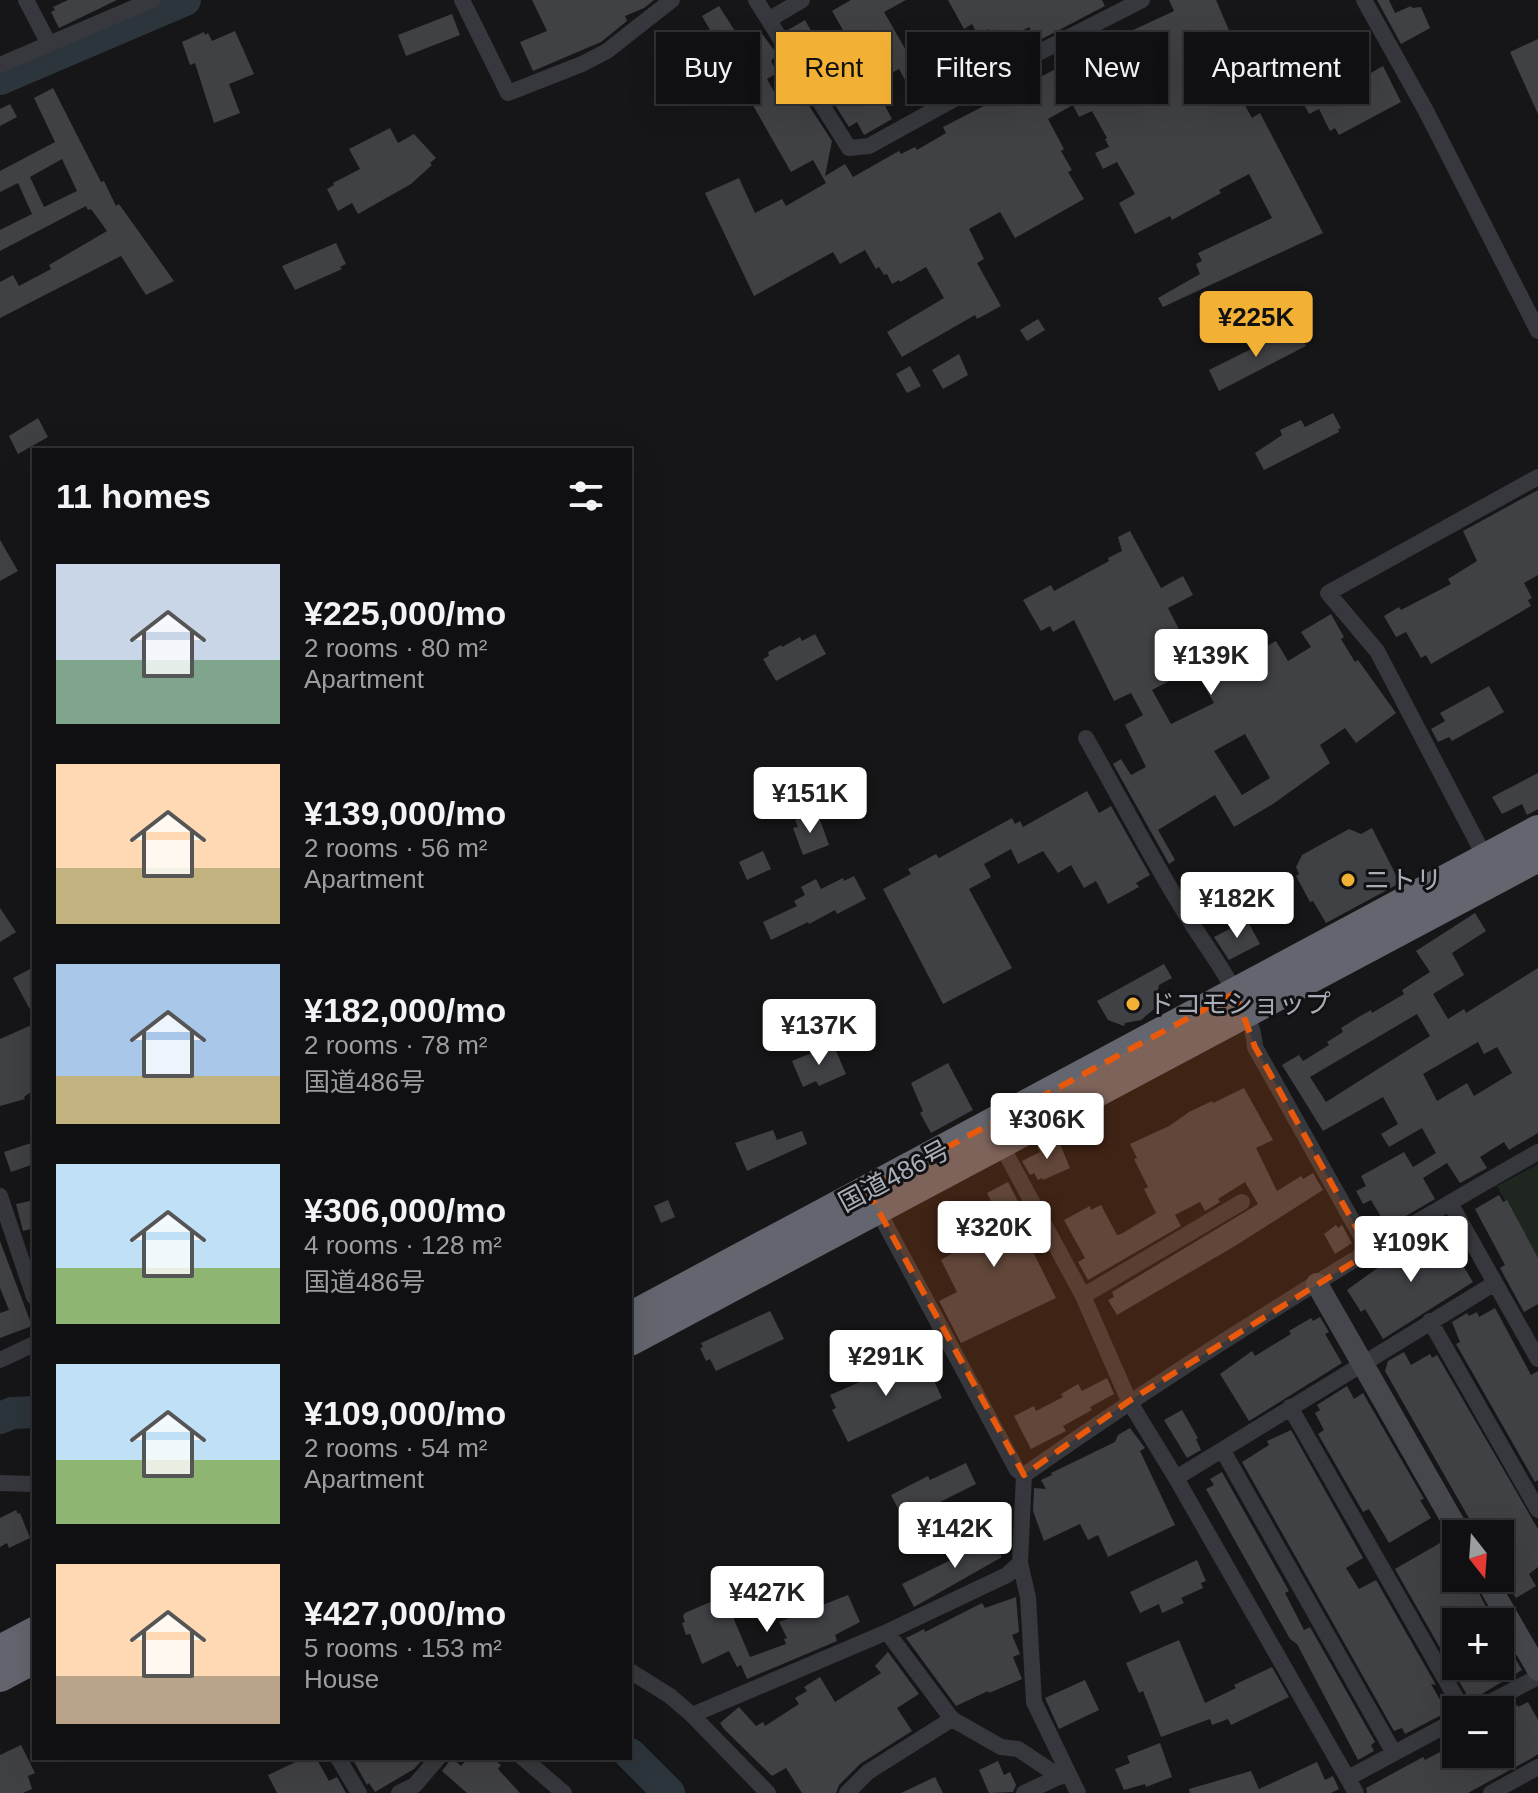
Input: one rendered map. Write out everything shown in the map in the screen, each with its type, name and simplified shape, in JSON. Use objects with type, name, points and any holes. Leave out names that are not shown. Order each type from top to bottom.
[{"type":"highway","name":"国道486号","points":[[1240,1003],[1485,857],[1538,830]]},
{"type":"highway","name":"国道486号","points":[[632,1340],[872,1200],[1240,1003],[1538,857]]},
{"type":"highway","name":"国道486号","points":[[632,1316],[872,1200]]},
{"type":"highway","points":[[0,1650],[32,1633]]},
{"type":"highway","points":[[0,1677],[32,1660]]},
{"type":"street","points":[[26,0],[49,44]]},
{"type":"street","points":[[0,65],[152,0]]},
{"type":"street","points":[[462,0],[508,93],[594,58],[672,0]]},
{"type":"street","points":[[756,0],[849,148],[869,146],[1034,55],[1142,0]]},
{"type":"street","points":[[770,19],[802,0]]},
{"type":"street","points":[[1364,0],[1426,111],[1538,331]]},
{"type":"street","points":[[1485,857],[1377,651],[1328,593],[1538,477]]},
{"type":"street","points":[[1086,738],[1184,912],[1240,1003],[1255,1032],[1255,1047],[1370,1252]]},
{"type":"street","points":[[995,1134],[1083,1296],[1129,1401],[1352,1786],[1394,1753],[1442,1727]]},
{"type":"street","points":[[1024,1475],[1129,1401],[1538,1152]]},
{"type":"street","points":[[0,1196],[32,1291]]},
{"type":"street","points":[[872,1200],[1017,1470],[1024,1475]]},
{"type":"street","points":[[1083,1296],[1242,1202]]},
{"type":"street","points":[[1450,1203],[1538,1359]]},
{"type":"street","points":[[1176,1478],[1495,1283]]},
{"type":"street","points":[[1317,1284],[1452,1520]]},
{"type":"street","points":[[1430,1321],[1538,1510]]},
{"type":"street","points":[[0,1360],[32,1345]]},
{"type":"street","points":[[1290,1407],[1455,1696]]},
{"type":"street","points":[[1223,1451],[1394,1753]]},
{"type":"street","points":[[1024,1475],[1020,1563],[1028,1597],[1034,1702],[1064,1774]]},
{"type":"street","points":[[0,1483],[32,1484]]},
{"type":"street","points":[[692,1715],[887,1632],[1007,1575],[1020,1563]]},
{"type":"street","points":[[1493,1592],[1538,1670]]},
{"type":"street","points":[[887,1632],[952,1719],[1001,1747],[1018,1749],[1064,1774],[1083,1792]]},
{"type":"street","points":[[632,1672],[670,1696],[692,1715],[768,1793]]},
{"type":"street","points":[[1502,1696],[1538,1677]]},
{"type":"street","points":[[847,1793],[868,1772],[952,1719]]},
{"type":"street","points":[[339,1760],[359,1793]]},
{"type":"street","points":[[403,1792],[415,1785],[436,1760]]},
{"type":"street","points":[[525,1760],[564,1793]]},
{"type":"street","points":[[1491,1793],[1538,1767]]},
{"type":"street","points":[[1024,1793],[1064,1774]]},
{"type":"highlighted area","points":[[1235,993],[1255,1047],[1370,1252],[1129,1401],[1024,1475],[867,1190]]},
{"type":"shaded area","points":[[1538,1164],[1538,1260],[1497,1186]]},
{"type":"building","points":[[68,0],[117,0],[59,28],[51,12],[55,10],[53,7]]},
{"type":"building","points":[[532,0],[654,0],[625,16],[627,21],[601,42],[533,71],[520,42],[547,31]]},
{"type":"building","points":[[851,0],[906,0],[884,12],[907,52],[907,84],[899,69],[891,73],[891,32],[844,32],[832,11]]},
{"type":"building","points":[[948,0],[1102,0],[1105,6],[1040,40],[1040,32],[1032,32],[1029,27],[1020,32],[991,32],[989,29],[976,32],[972,24],[964,29]]},
{"type":"building","points":[[1169,0],[1216,0],[1230,32],[1184,32],[1184,104],[1244,104],[1252,118],[1260,113],[1323,233],[1163,307],[1158,298],[1200,274],[1196,264],[1202,261],[1198,253],[1272,218],[1249,174],[1172,220],[1170,216],[1135,234],[1119,203],[1135,194],[1117,162],[1103,169],[1095,153],[1109,147],[1092,111],[1079,117],[1073,105],[1048,119],[1072,170],[1068,172],[1084,199],[1015,238],[1000,212],[969,229],[984,259],[977,263],[1001,306],[977,319],[975,315],[902,357],[887,332],[944,298],[926,267],[892,284],[887,274],[884,275],[879,267],[876,269],[865,250],[840,264],[833,252],[754,296],[705,193],[739,178],[755,213],[782,199],[786,206],[826,183],[813,160],[791,172],[752,104],[760,104],[760,31],[776,53],[771,61],[776,74],[767,79],[776,95],[776,104],[808,104],[832,141],[825,176],[845,164],[853,177],[899,151],[901,154],[915,147],[917,150],[946,133],[943,127],[988,104],[1040,104],[1040,77],[1056,69],[1056,104],[1168,104],[1168,32],[1129,32],[1174,11]]},
{"type":"building","points":[[1377,0],[1389,0],[1395,13],[1411,6],[1421,7],[1430,28],[1401,44]]},
{"type":"building","points":[[719,6],[736,32],[711,32],[702,16]]},
{"type":"building","points":[[452,14],[460,35],[406,56],[398,35]]},
{"type":"building","points":[[805,20],[812,32],[789,32]]},
{"type":"building","points":[[235,31],[254,74],[229,84],[240,113],[214,123],[195,63],[190,65],[182,42],[204,32],[212,41]]},
{"type":"building","points":[[1538,39],[1538,114],[1510,52]]},
{"type":"building","points":[[1383,66],[1401,102],[1339,135],[1335,128],[1330,131],[1319,109],[1309,114],[1304,104],[1369,104],[1369,74]]},
{"type":"building","points":[[53,88],[116,206],[119,204],[174,281],[146,295],[121,256],[0,318],[0,282],[13,275],[19,286],[51,269],[49,265],[107,231],[86,206],[0,251],[0,230],[32,214],[18,183],[0,192],[0,171],[55,142],[34,98]],"holes":[[[62,159],[77,191],[44,207],[30,177]]]},
{"type":"building","points":[[10,104],[17,117],[0,126],[0,109]]},
{"type":"building","points":[[834,104],[884,104],[892,119],[864,135],[857,122],[849,127]]},
{"type":"building","points":[[390,128],[398,143],[414,134],[436,158],[430,163],[432,165],[411,184],[358,214],[352,203],[338,211],[327,189],[360,169],[349,149]]},
{"type":"building","points":[[336,243],[346,264],[340,267],[342,269],[295,290],[282,266]]},
{"type":"building","points":[[1038,319],[1045,330],[1027,341],[1020,330]]},
{"type":"building","points":[[1287,331],[1290,336],[1298,332],[1306,346],[1219,391],[1209,370]]},
{"type":"building","points":[[959,354],[968,375],[943,389],[932,370]]},
{"type":"building","points":[[910,366],[921,386],[907,393],[896,374]]},
{"type":"building","points":[[1333,413],[1341,428],[1339,432],[1264,470],[1255,453],[1282,435],[1280,430],[1301,420],[1305,427]]},
{"type":"building","points":[[38,418],[48,437],[18,454],[9,436]]},
{"type":"building","points":[[1538,490],[1538,575],[1524,583],[1532,598],[1528,600],[1531,606],[1431,664],[1426,655],[1421,658],[1406,632],[1396,637],[1384,616],[1451,584],[1448,579],[1477,561],[1463,531]]},
{"type":"building","points":[[1130,531],[1161,588],[1183,576],[1193,595],[1168,608],[1198,666],[1152,690],[1171,724],[1214,703],[1202,682],[1276,641],[1288,661],[1311,647],[1301,632],[1331,614],[1355,662],[1358,660],[1396,713],[1356,743],[1345,728],[1320,745],[1330,763],[1273,804],[1234,827],[1215,795],[1158,830],[1175,860],[1169,864],[1113,764],[1121,759],[1131,775],[1146,767],[1125,725],[1143,715],[1131,693],[1114,701],[1074,620],[1053,632],[1050,626],[1041,631],[1023,600],[1051,585],[1054,591],[1109,561],[1108,558],[1122,551],[1118,537]],"holes":[[[1245,734],[1270,778],[1242,795],[1214,751]]]},
{"type":"building","points":[[0,540],[18,571],[0,581]]},
{"type":"building","points":[[815,634],[826,654],[776,681],[763,659],[769,656],[768,652],[800,637],[802,641]]},
{"type":"building","points":[[1489,686],[1504,712],[1452,741],[1449,737],[1438,742],[1431,729],[1445,721],[1440,713]]},
{"type":"building","points":[[1538,773],[1538,809],[1527,815],[1522,804],[1502,814],[1492,797]]},
{"type":"building","points":[[1087,791],[1099,813],[1111,806],[1150,875],[1136,883],[1139,887],[1108,904],[1096,881],[1084,888],[1071,865],[1058,873],[1043,851],[1018,864],[1011,849],[984,864],[991,877],[969,889],[1012,968],[943,1004],[883,889],[911,874],[908,869],[936,854],[939,858],[1012,818],[1015,824],[1020,821],[1023,827]]},
{"type":"building","points":[[811,815],[812,819],[819,817],[829,845],[803,855],[793,828],[798,827],[795,820]]},
{"type":"building","name":"ニトリ","points":[[1372,828],[1400,883],[1326,923],[1296,876],[1299,874],[1296,867],[1302,855],[1349,829],[1361,834]]},
{"type":"building","points":[[763,851],[771,869],[747,880],[739,862]]},
{"type":"building","points":[[854,876],[866,899],[771,940],[763,922],[797,906],[794,901],[805,895],[801,887],[816,879],[821,889]]},
{"type":"building","points":[[0,908],[16,932],[0,942]]},
{"type":"building","points":[[1475,913],[1486,931],[1452,953],[1464,975],[1433,994],[1448,1019],[1464,1009],[1466,1013],[1538,968],[1538,1133],[1509,1150],[1504,1142],[1480,1157],[1487,1168],[1460,1183],[1447,1163],[1423,1178],[1435,1199],[1387,1227],[1371,1200],[1363,1204],[1356,1191],[1366,1186],[1361,1176],[1404,1152],[1413,1167],[1436,1153],[1422,1128],[1389,1147],[1381,1134],[1398,1124],[1383,1097],[1323,1131],[1282,1065],[1299,1055],[1303,1061],[1329,1045],[1327,1042],[1343,1032],[1341,1028],[1404,994],[1402,990],[1430,972],[1416,951]],"holes":[[[1417,1014],[1430,1036],[1326,1102],[1310,1077]],[[1478,1042],[1484,1054],[1497,1047],[1512,1073],[1474,1096],[1467,1083],[1437,1101],[1423,1074]]]},
{"type":"building","points":[[1247,920],[1260,944],[1229,960],[1214,937]]},
{"type":"building","points":[[1164,964],[1172,978],[1159,985],[1155,1003],[1159,1005],[1141,1020],[1125,1023],[1124,1026],[1108,1020],[1097,1001]]},
{"type":"building","points":[[32,968],[32,1013],[13,978]]},
{"type":"building","points":[[32,1025],[32,1091],[25,1099],[0,1106],[0,1039]]},
{"type":"building","points":[[833,1044],[846,1074],[819,1086],[816,1081],[803,1087],[792,1061]]},
{"type":"building","points":[[948,1063],[973,1110],[931,1133],[920,1113],[923,1111],[911,1083]]},
{"type":"building","points":[[1244,1088],[1273,1140],[1256,1148],[1277,1191],[1301,1176],[1303,1179],[1313,1173],[1323,1190],[1117,1315],[1108,1300],[1114,1297],[1112,1292],[1258,1204],[1245,1182],[1205,1211],[1200,1202],[1175,1215],[1181,1226],[1088,1280],[1078,1262],[1085,1258],[1064,1220],[1090,1206],[1091,1210],[1101,1205],[1117,1235],[1156,1213],[1144,1189],[1148,1187],[1130,1144],[1169,1126],[1189,1112]]},
{"type":"building","points":[[773,1130],[777,1140],[802,1131],[807,1144],[747,1171],[735,1143]]},
{"type":"building","points":[[1057,1137],[1070,1168],[1038,1180],[1034,1173],[1030,1175],[1022,1161],[1040,1152],[1037,1146]]},
{"type":"building","points":[[32,1143],[32,1165],[11,1172],[4,1152]]},
{"type":"building","points":[[1008,1182],[1034,1232],[1025,1236],[1056,1298],[961,1343],[939,1301],[957,1292],[941,1260],[964,1246],[953,1226],[993,1205],[987,1193]]},
{"type":"building","points":[[1499,1195],[1503,1202],[1507,1200],[1538,1258],[1538,1304],[1524,1312],[1500,1268],[1505,1265],[1475,1209]]},
{"type":"building","points":[[668,1200],[675,1217],[661,1223],[654,1206]]},
{"type":"building","points":[[30,1201],[32,1229],[23,1231],[16,1204]]},
{"type":"building","points":[[1336,1225],[1338,1228],[1342,1225],[1352,1243],[1335,1254],[1324,1234]]},
{"type":"building","points":[[1447,1230],[1460,1251],[1456,1254],[1473,1282],[1383,1339],[1365,1309],[1361,1312],[1347,1290],[1376,1269],[1403,1257],[1399,1249],[1411,1243],[1415,1251]]},
{"type":"building","points":[[0,1241],[32,1326],[0,1338],[0,1313],[9,1310],[0,1288]]},
{"type":"building","points":[[1495,1308],[1531,1375],[1538,1371],[1538,1480],[1535,1482],[1456,1344],[1460,1342],[1452,1322],[1467,1313],[1469,1316],[1477,1312],[1479,1317]]},
{"type":"building","points":[[770,1311],[784,1339],[716,1371],[710,1359],[706,1361],[701,1343]]},
{"type":"building","points":[[1320,1317],[1329,1332],[1325,1334],[1342,1363],[1249,1421],[1220,1374],[1252,1351],[1255,1356],[1291,1334],[1289,1331],[1311,1318],[1313,1321]]},
{"type":"building","points":[[926,1351],[934,1369],[930,1372],[942,1398],[848,1442],[832,1410],[836,1408],[830,1395],[876,1375],[878,1378]]},
{"type":"building","points":[[1404,1352],[1411,1365],[1430,1354],[1432,1358],[1437,1355],[1538,1529],[1538,1567],[1529,1574],[1536,1586],[1516,1598],[1512,1592],[1514,1520],[1470,1520],[1385,1371],[1388,1361]]},
{"type":"building","points":[[1107,1378],[1114,1394],[1063,1426],[1066,1431],[1031,1449],[1014,1416],[1034,1406],[1036,1411],[1063,1397],[1061,1394],[1078,1384],[1082,1391]]},
{"type":"building","points":[[1347,1386],[1354,1399],[1363,1393],[1424,1499],[1420,1500],[1431,1518],[1389,1543],[1369,1509],[1363,1512],[1318,1434],[1324,1430],[1315,1413],[1320,1410],[1317,1405]]},
{"type":"building","points":[[1182,1410],[1198,1438],[1201,1450],[1187,1458],[1164,1420]]},
{"type":"building","points":[[1130,1428],[1145,1448],[1140,1451],[1175,1525],[1108,1557],[1098,1535],[1088,1540],[1080,1524],[1044,1541],[1033,1511],[1034,1488],[1046,1489],[1041,1480],[1115,1442],[1118,1435]]},
{"type":"building","points":[[1291,1430],[1363,1558],[1346,1568],[1359,1589],[1376,1580],[1436,1685],[1431,1684],[1442,1703],[1442,1715],[1405,1734],[1402,1728],[1394,1731],[1242,1462],[1269,1445],[1267,1441]]},
{"type":"building","points":[[966,1463],[976,1484],[904,1520],[891,1495],[928,1476],[930,1480]]},
{"type":"building","points":[[1222,1472],[1289,1591],[1285,1593],[1304,1630],[1310,1627],[1375,1742],[1371,1745],[1374,1751],[1358,1760],[1297,1644],[1290,1639],[1206,1489],[1214,1485],[1210,1479]]},
{"type":"building","points":[[16,1510],[30,1538],[9,1548],[7,1543],[0,1547],[0,1518]]},
{"type":"building","points":[[998,1532],[1006,1548],[999,1551],[1002,1557],[914,1607],[902,1584],[969,1551],[970,1546]]},
{"type":"building","points":[[1442,1542],[1442,1592],[1478,1592],[1487,1608],[1442,1608],[1442,1651],[1395,1569]]},
{"type":"building","points":[[1197,1560],[1206,1581],[1201,1583],[1203,1588],[1181,1598],[1184,1603],[1162,1613],[1159,1604],[1140,1613],[1130,1592]]},
{"type":"building","points":[[848,1595],[860,1622],[835,1635],[837,1641],[747,1679],[741,1665],[737,1667],[729,1651],[702,1664],[682,1623],[685,1622],[685,1613],[724,1596],[750,1657],[786,1644],[784,1639],[787,1638],[779,1622]]},
{"type":"building","points":[[1016,1597],[1019,1632],[1012,1635],[1020,1654],[1013,1657],[1022,1679],[956,1706],[906,1638],[924,1629],[925,1632],[982,1603],[985,1608]]},
{"type":"building","points":[[1179,1640],[1205,1703],[1272,1667],[1289,1697],[1231,1725],[1228,1719],[1212,1725],[1210,1719],[1161,1737],[1143,1691],[1139,1693],[1126,1663]]},
{"type":"building","points":[[888,1652],[919,1694],[897,1708],[912,1731],[860,1764],[839,1785],[836,1793],[802,1793],[786,1768],[772,1776],[720,1723],[739,1707],[756,1726],[763,1722],[765,1726],[799,1704],[795,1698],[807,1691],[804,1687],[820,1677],[835,1702],[881,1673],[875,1666]]},
{"type":"building","points":[[1514,1656],[1522,1670],[1514,1675]]},
{"type":"building","points":[[1085,1680],[1099,1710],[1059,1729],[1045,1698]]},
{"type":"building","points":[[1458,1680],[1505,1680],[1478,1696],[1467,1695]]},
{"type":"building","points":[[1528,1702],[1538,1720],[1538,1754],[1514,1768],[1514,1707]]},
{"type":"building","points":[[1160,1743],[1172,1777],[1146,1787],[1145,1784],[1124,1790],[1115,1769],[1130,1763],[1127,1756]]},
{"type":"building","points":[[21,1745],[35,1773],[28,1776],[32,1789],[23,1793],[0,1793],[0,1755]]},
{"type":"building","points":[[1442,1751],[1442,1768],[1514,1768],[1468,1793],[1367,1793],[1366,1788],[1423,1757],[1425,1760]]},
{"type":"building","points":[[300,1760],[317,1760],[329,1781],[337,1777],[346,1793],[277,1793],[268,1775]]},
{"type":"building","points":[[353,1760],[422,1760],[414,1769],[375,1792],[369,1783],[367,1785]]},
{"type":"building","points":[[450,1760],[461,1766],[466,1760],[495,1760],[501,1765],[498,1769],[520,1793],[467,1793],[442,1771]]},
{"type":"building","points":[[998,1761],[1004,1775],[1010,1772],[1016,1785],[1013,1792],[989,1793],[979,1770]]},
{"type":"building","points":[[1317,1762],[1325,1780],[1333,1776],[1339,1789],[1331,1793],[1190,1793],[1189,1789],[1251,1771],[1259,1789]]},
{"type":"building","points":[[935,1777],[943,1793],[901,1793]]},
{"type":"waterway","points":[[0,79],[185,0]]},
{"type":"waterway","points":[[0,1418],[12,1413],[32,1412]]},
{"type":"waterway","points":[[632,1756],[669,1793]]},
{"type":"place","name":"ニトリ","points":[[1348,880]]},
{"type":"place","name":"ドコモショップ","points":[[1133,1004]]}]
